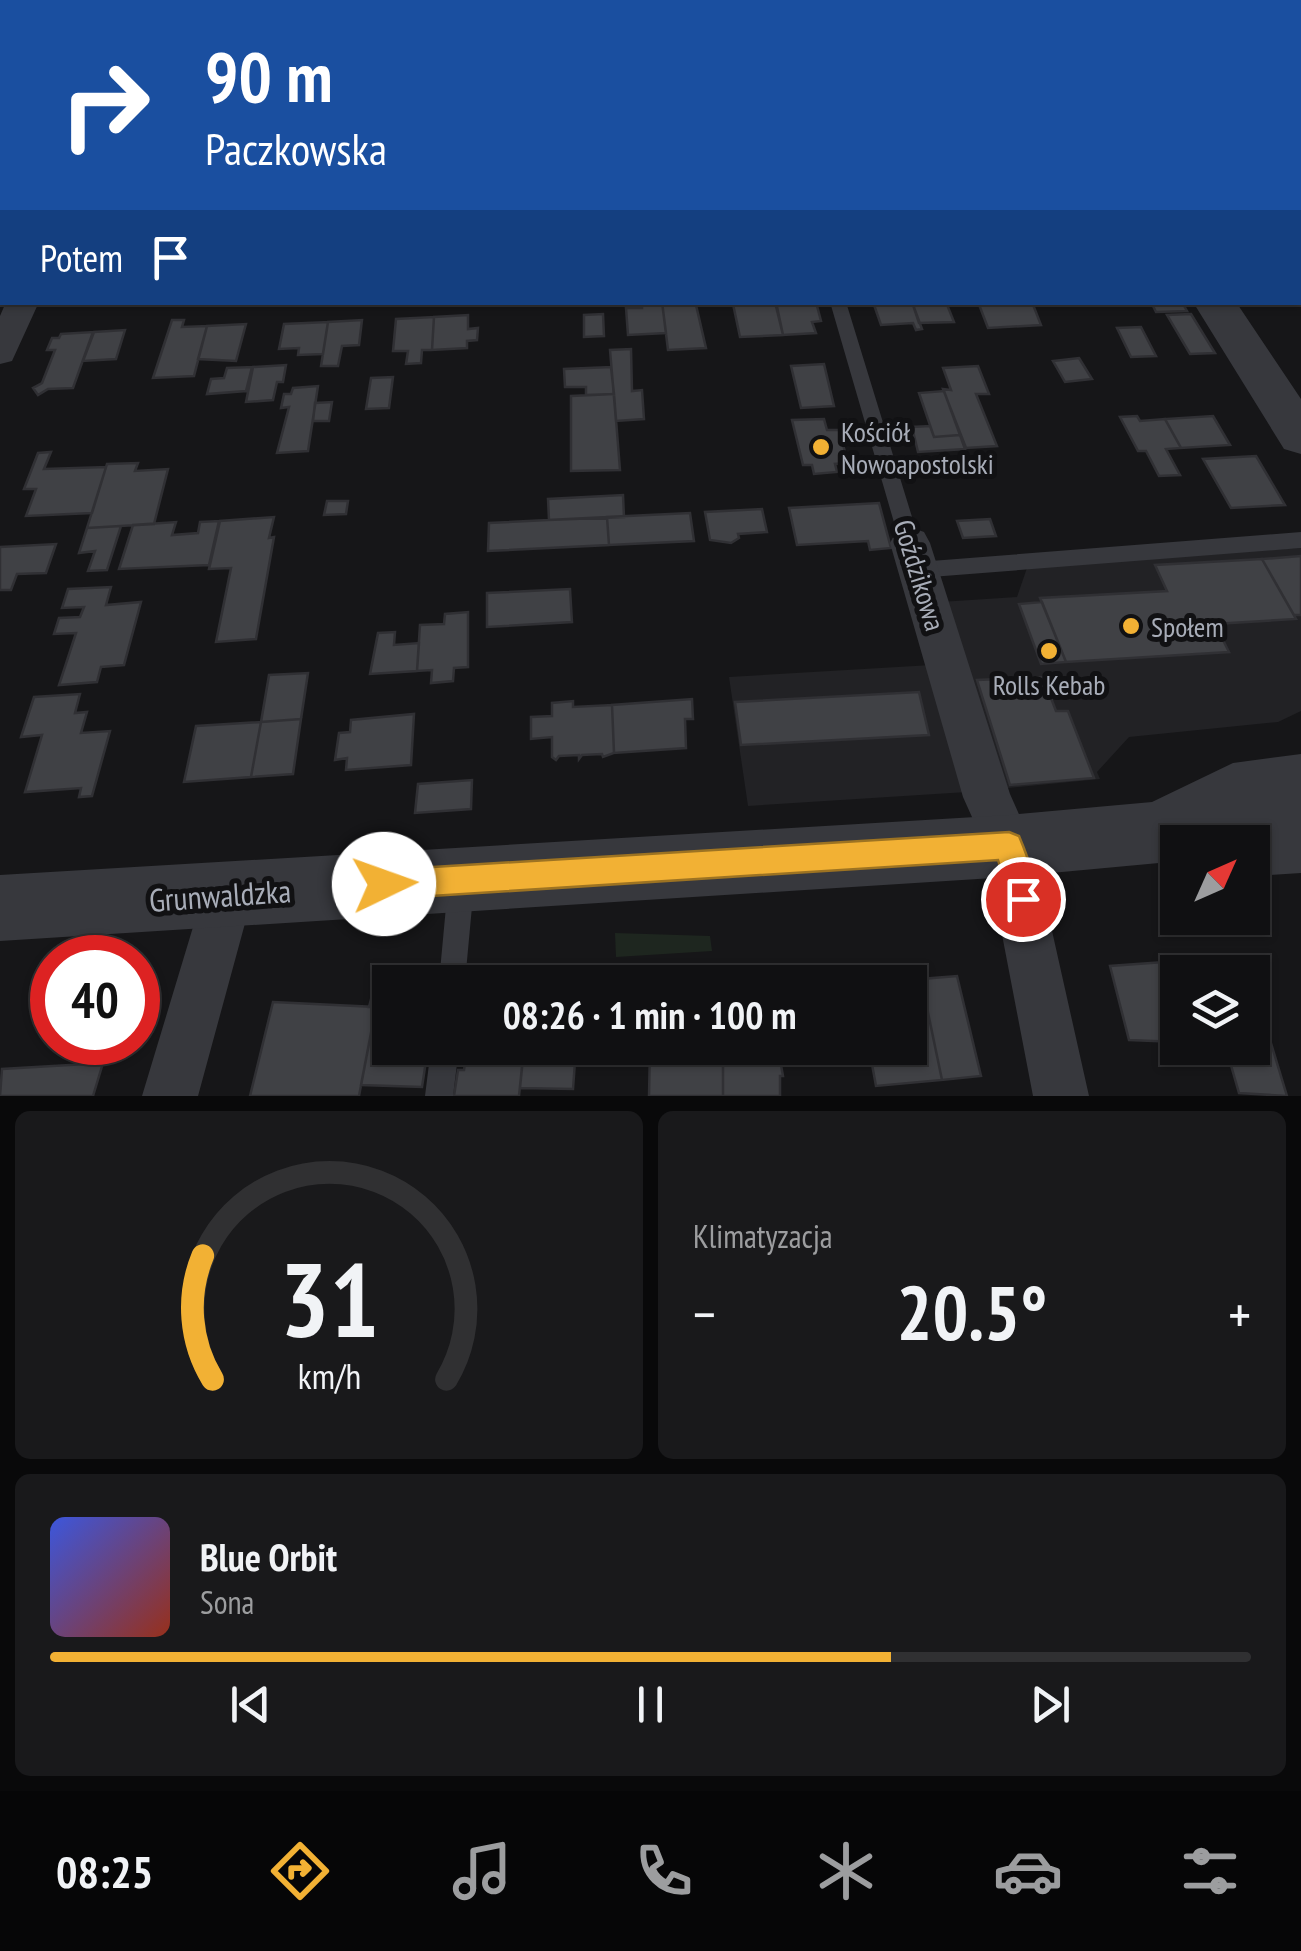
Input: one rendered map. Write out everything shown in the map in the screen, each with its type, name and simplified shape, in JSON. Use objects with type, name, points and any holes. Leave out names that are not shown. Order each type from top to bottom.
[{"type":"street","points":[[0,354],[22,305]]},
{"type":"street","points":[[1216,305],[1301,437]]},
{"type":"street","name":"Goździkowa","points":[[914,557],[987,797],[1009,846],[1061,1096]]},
{"type":"street","name":"Grunwaldzka","points":[[0,908],[1009,846],[1159,832],[1233,792],[1301,783]]},
{"type":"street","points":[[1270,844],[1301,842]]},
{"type":"street","points":[[170,1096],[228,894]]},
{"type":"lane","name":"Goździkowa","points":[[839,305],[914,557]]},
{"type":"lane","points":[[914,557],[1301,540]]},
{"type":"lane","points":[[454,965],[462,880]]},
{"type":"lane","points":[[439,1096],[443,1065]]},
{"type":"shaded area","points":[[1301,548],[1301,711],[1278,722],[1129,737],[1097,772],[1100,779],[998,789],[940,602],[1017,597],[1028,565]]},
{"type":"shaded area","points":[[932,665],[967,792],[748,806],[729,677]]},
{"type":"shaded area","points":[[615,933],[710,936],[712,951],[616,957]]},
{"type":"building","points":[[662,305],[666,333],[628,335],[626,308]]},
{"type":"building","points":[[662,305],[696,305],[706,348],[668,350]]},
{"type":"building","points":[[733,305],[776,305],[783,335],[740,337]]},
{"type":"building","points":[[777,305],[817,305],[821,321],[812,322],[816,333],[783,335]]},
{"type":"building","points":[[874,305],[913,305],[922,329],[916,330],[913,323],[881,325]]},
{"type":"building","points":[[913,305],[947,305],[954,322],[919,323]]},
{"type":"building","points":[[979,305],[1033,305],[1041,325],[988,328]]},
{"type":"building","points":[[1152,305],[1184,305],[1187,311],[1156,312]]},
{"type":"building","points":[[603,314],[604,336],[584,337],[584,315]]},
{"type":"building","points":[[1191,314],[1215,353],[1190,354],[1167,315]]},
{"type":"building","points":[[468,315],[468,329],[478,328],[477,340],[467,341],[467,348],[432,350],[434,317]]},
{"type":"building","points":[[434,317],[432,350],[422,350],[421,363],[406,364],[408,351],[393,351],[396,319]]},
{"type":"building","points":[[172,320],[184,320],[182,327],[207,326],[194,376],[153,378]]},
{"type":"building","points":[[362,320],[359,345],[342,346],[338,366],[321,366],[328,322]]},
{"type":"building","points":[[328,322],[323,354],[298,355],[299,348],[279,349],[284,324]]},
{"type":"building","points":[[246,324],[236,361],[198,359],[207,326]]},
{"type":"building","points":[[1141,327],[1156,356],[1131,357],[1117,328]]},
{"type":"building","points":[[125,330],[116,359],[83,361],[94,332]]},
{"type":"building","points":[[93,332],[73,388],[48,389],[38,395],[33,388],[42,383],[55,350],[47,350],[52,338]]},
{"type":"building","points":[[631,349],[632,391],[642,390],[644,419],[616,421],[610,350]]},
{"type":"building","points":[[1079,358],[1092,379],[1065,382],[1053,361]]},
{"type":"building","points":[[824,364],[834,406],[801,408],[791,366]]},
{"type":"building","points":[[286,365],[283,382],[277,382],[273,400],[246,402],[253,367]]},
{"type":"building","points":[[978,366],[989,394],[976,394],[997,446],[966,448],[943,389],[951,390],[943,368]]},
{"type":"building","points":[[252,367],[246,391],[207,394],[211,379],[224,378],[227,368]]},
{"type":"building","points":[[611,367],[614,394],[586,395],[586,387],[565,387],[564,369]]},
{"type":"building","points":[[393,377],[389,408],[366,409],[371,378]]},
{"type":"building","points":[[318,386],[308,451],[277,453],[289,407],[281,408],[284,394],[291,394],[293,388]]},
{"type":"building","points":[[944,391],[960,435],[934,437],[919,393]]},
{"type":"building","points":[[614,394],[620,470],[571,471],[571,396]]},
{"type":"building","points":[[332,402],[329,421],[313,421],[315,403]]},
{"type":"building","points":[[1137,416],[1140,421],[1165,419],[1181,448],[1166,449],[1180,475],[1159,476],[1146,451],[1138,451],[1120,417]]},
{"type":"building","points":[[1213,416],[1230,445],[1181,448],[1165,419]]},
{"type":"building","name":"Kościół Nowoapostolski","points":[[824,419],[827,430],[839,430],[848,463],[835,464],[837,472],[814,474],[812,465],[803,465],[792,420]]},
{"type":"building","points":[[930,426],[934,437],[960,435],[965,449],[918,452],[912,427]]},
{"type":"building","points":[[51,452],[44,469],[106,467],[92,513],[26,516],[36,489],[24,489],[38,453]]},
{"type":"building","points":[[1256,456],[1285,505],[1231,508],[1203,459]]},
{"type":"building","points":[[138,463],[135,471],[168,469],[154,524],[87,528],[107,464]]},
{"type":"building","points":[[623,495],[624,517],[549,520],[548,499]]},
{"type":"building","points":[[327,501],[348,501],[346,514],[324,515]]},
{"type":"building","points":[[879,503],[891,548],[870,550],[868,541],[797,545],[789,508]]},
{"type":"building","points":[[762,509],[767,532],[738,534],[739,538],[731,543],[710,540],[705,512]]},
{"type":"building","points":[[690,513],[694,541],[609,545],[607,517]]},
{"type":"building","points":[[274,517],[256,639],[216,642],[231,568],[209,569],[220,521]]},
{"type":"building","points":[[607,517],[609,545],[488,551],[489,523]]},
{"type":"building","points":[[990,519],[996,536],[963,538],[957,521]]},
{"type":"building","points":[[219,521],[209,565],[119,569],[133,525],[176,522],[172,535],[198,533],[200,522]]},
{"type":"building","points":[[121,526],[107,570],[88,571],[95,551],[79,553],[87,528]]},
{"type":"building","points":[[56,544],[46,573],[17,574],[11,590],[0,590],[0,547]]},
{"type":"building","points":[[1301,556],[1301,615],[1294,615],[1262,559]]},
{"type":"building","points":[[1262,559],[1296,619],[1215,624],[1229,652],[1066,662],[1040,598],[1167,591],[1155,565]]},
{"type":"building","points":[[111,587],[106,605],[141,602],[124,665],[101,667],[97,682],[59,685],[76,633],[54,634],[59,618],[80,617],[84,607],[62,608],[68,589]]},
{"type":"building","points":[[570,589],[572,622],[487,627],[487,593]]},
{"type":"building","points":[[1042,602],[1066,662],[1041,664],[1019,604]]},
{"type":"building","points":[[468,612],[468,667],[454,668],[453,681],[431,683],[432,670],[417,671],[420,625],[444,624],[445,614]]},
{"type":"building","points":[[395,632],[394,645],[419,643],[417,671],[370,674],[378,633]]},
{"type":"building","points":[[308,673],[301,719],[261,722],[269,675]]},
{"type":"building","points":[[1043,677],[1056,711],[1068,711],[1094,778],[1010,785],[977,680]]},
{"type":"building","points":[[919,692],[929,735],[741,745],[735,702]]},
{"type":"building","points":[[80,694],[75,713],[87,712],[81,733],[110,731],[92,796],[79,797],[81,788],[25,792],[42,735],[21,737],[34,697]]},
{"type":"building","points":[[692,699],[693,719],[685,719],[686,748],[614,753],[612,705]]},
{"type":"building","points":[[573,701],[573,707],[612,705],[614,753],[603,757],[582,755],[579,759],[579,755],[559,756],[556,760],[552,757],[552,737],[531,739],[531,717],[552,716],[552,703]]},
{"type":"building","points":[[414,714],[411,765],[346,770],[347,758],[335,760],[339,733],[350,732],[351,720]]},
{"type":"building","points":[[301,719],[293,774],[251,777],[261,722]]},
{"type":"building","points":[[261,722],[251,777],[184,782],[196,726]]},
{"type":"building","points":[[472,780],[471,809],[415,813],[418,784]]},
{"type":"building","points":[[1160,962],[1160,1041],[1129,1040],[1110,966]]},
{"type":"building","points":[[957,976],[981,1076],[942,1080],[927,1008],[927,978]]},
{"type":"building","points":[[273,1002],[372,1007],[372,1028],[359,1096],[250,1096]]},
{"type":"building","points":[[927,1008],[942,1080],[876,1086],[872,1065],[927,1065]]},
{"type":"building","points":[[372,1028],[372,1065],[425,1065],[422,1087],[361,1085]]},
{"type":"building","points":[[1270,1040],[1287,1096],[1239,1093],[1231,1065],[1270,1065]]},
{"type":"building","points":[[102,1065],[93,1096],[0,1096],[2,1069]]},
{"type":"building","points":[[465,1065],[522,1065],[519,1096],[454,1096],[458,1070],[464,1070]]},
{"type":"building","points":[[522,1065],[575,1065],[573,1089],[520,1088]]},
{"type":"building","points":[[650,1065],[723,1065],[723,1096],[649,1096]]},
{"type":"building","points":[[723,1065],[781,1065],[780,1096],[723,1096]]},
{"type":"place","name":"Kościół Nowoapostolski","points":[[821,447]]},
{"type":"place","name":"Społem","points":[[1131,626]]},
{"type":"place","name":"Rolls Kebab","points":[[1049,651]]},
{"type":"route","points":[[384,884],[1009,846],[1023,899]]}]
